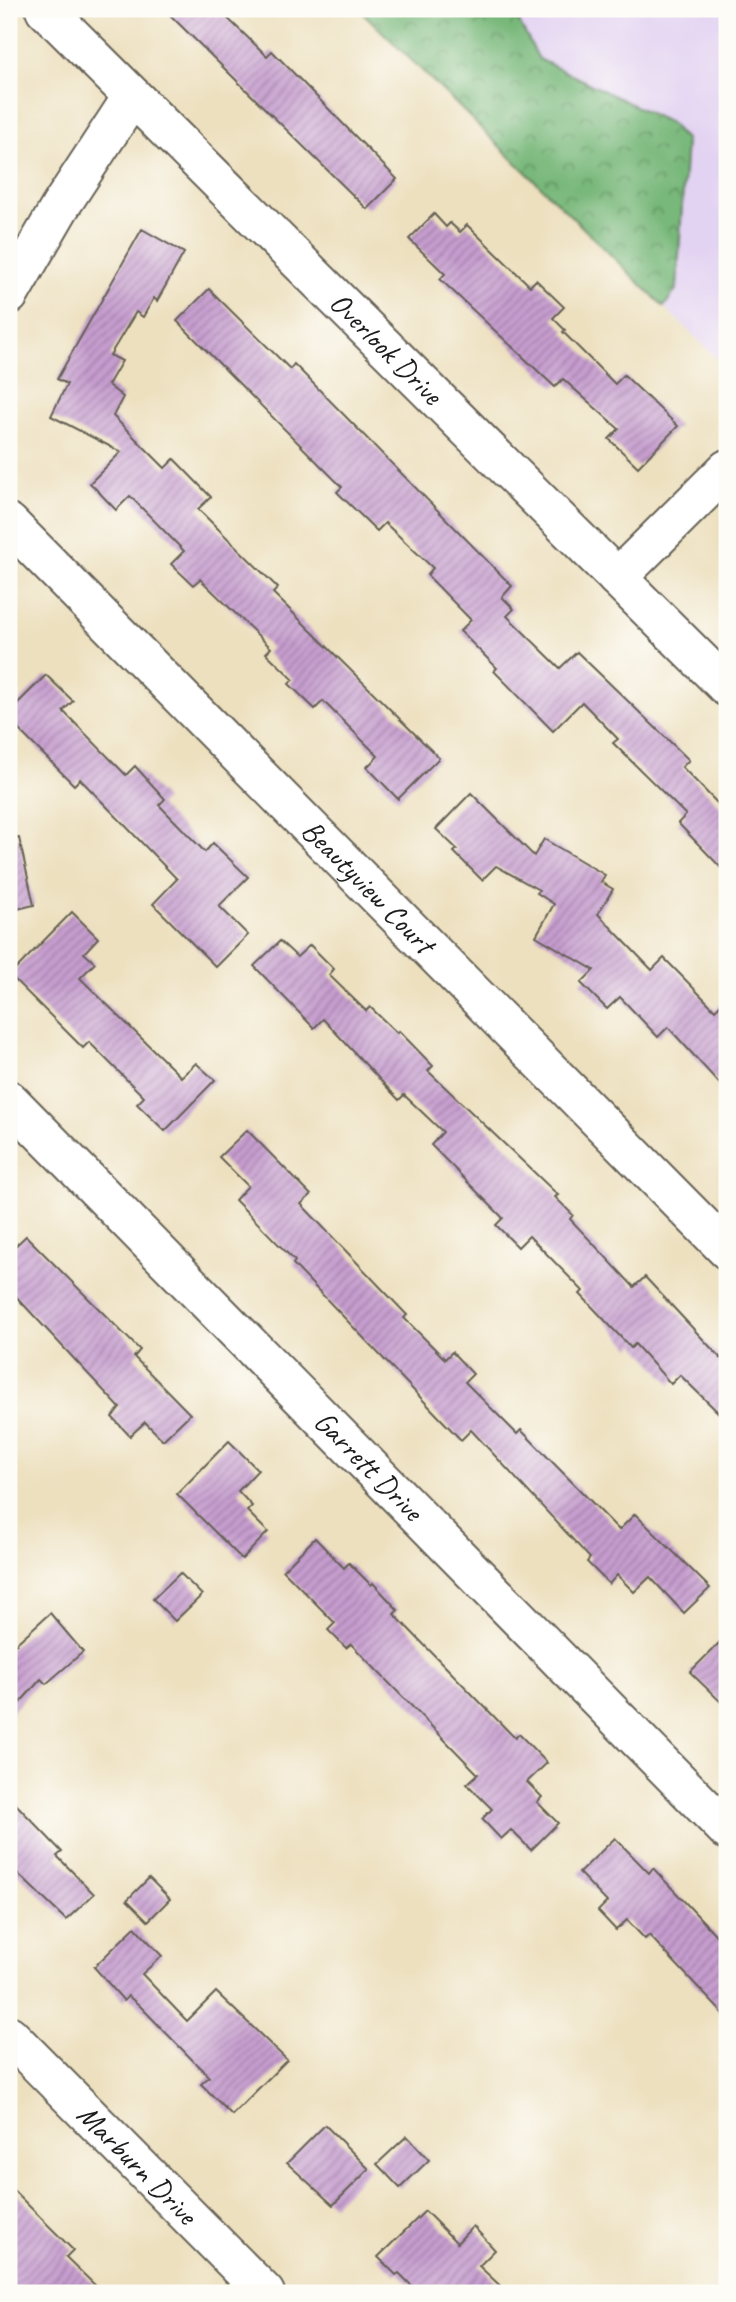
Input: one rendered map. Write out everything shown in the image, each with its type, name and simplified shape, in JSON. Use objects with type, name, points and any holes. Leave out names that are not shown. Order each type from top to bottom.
[{"type":"street","name":"Overlook Drive","points":[[45,9],[727,687]]},
{"type":"street","points":[[9,295],[60,207],[132,97]]},
{"type":"street","points":[[617,578],[727,469]]},
{"type":"street","name":"Beautyview Court","points":[[9,523],[727,1250]]},
{"type":"street","name":"Garrett Drive","points":[[9,1100],[727,1830]]},
{"type":"street","name":"Marburn Drive","points":[[9,2035],[265,2293]]},
{"type":"shaded area","points":[[526,9],[727,9],[727,368],[664,307],[677,288],[670,123],[539,59],[519,22]]},
{"type":"green space","points":[[359,9],[526,9],[519,22],[539,59],[670,123],[686,140],[677,288],[664,307]]},
{"type":"building","points":[[164,9],[218,9],[267,56],[272,51],[397,179],[367,209]]},
{"type":"building","points":[[434,214],[446,227],[450,223],[460,232],[467,225],[530,286],[536,280],[564,307],[553,318],[565,330],[563,332],[615,384],[624,375],[678,426],[638,467],[609,439],[619,429],[563,379],[555,387],[440,279],[445,274],[409,239]]},
{"type":"building","points":[[142,229],[184,253],[157,301],[154,298],[143,317],[136,312],[110,355],[122,361],[108,385],[123,397],[113,416],[165,468],[174,459],[211,497],[198,509],[278,588],[273,593],[439,758],[398,799],[367,767],[378,756],[323,701],[315,709],[289,684],[293,679],[266,653],[271,648],[200,579],[193,585],[171,564],[184,551],[130,496],[116,510],[90,483],[121,452],[51,416],[67,384],[57,379]]},
{"type":"building","points":[[209,289],[290,369],[294,364],[512,586],[502,597],[514,609],[507,616],[560,668],[577,652],[689,760],[682,767],[727,813],[727,874],[678,823],[686,815],[613,743],[618,739],[582,702],[553,731],[494,671],[497,668],[460,631],[471,620],[427,575],[433,568],[385,523],[377,531],[337,492],[342,487],[177,321]]},
{"type":"building","points":[[46,675],[73,701],[63,711],[126,775],[135,766],[165,799],[159,805],[205,852],[213,843],[248,877],[219,906],[248,935],[216,967],[153,904],[177,879],[80,779],[74,785],[9,720],[9,712]]},
{"type":"building","points":[[471,793],[534,856],[544,839],[605,875],[601,882],[613,889],[598,914],[652,970],[664,958],[715,1010],[727,998],[727,1092],[668,1027],[658,1037],[620,997],[607,1009],[581,983],[594,970],[536,936],[554,904],[537,893],[539,890],[496,866],[482,880],[454,852],[457,849],[436,829]]},
{"type":"building","points":[[19,838],[34,905],[9,911],[9,839]]},
{"type":"building","points":[[72,912],[98,938],[84,953],[95,963],[80,978],[181,1077],[196,1063],[215,1080],[165,1131],[137,1104],[144,1097],[89,1042],[83,1048],[10,975]]},
{"type":"building","points":[[280,941],[297,957],[310,945],[334,969],[329,975],[366,1011],[370,1007],[397,1033],[399,1031],[433,1066],[428,1071],[558,1195],[555,1197],[573,1215],[570,1219],[634,1287],[645,1277],[727,1365],[727,1421],[680,1375],[671,1384],[635,1344],[631,1348],[580,1294],[583,1291],[529,1236],[518,1247],[496,1225],[503,1218],[431,1145],[443,1132],[404,1095],[399,1100],[323,1019],[314,1028],[254,966]]},
{"type":"building","points":[[247,1130],[311,1195],[301,1204],[407,1315],[404,1318],[445,1359],[452,1352],[473,1374],[465,1382],[517,1434],[521,1430],[619,1530],[635,1514],[710,1588],[684,1613],[650,1577],[634,1592],[617,1575],[609,1584],[587,1562],[590,1558],[471,1430],[461,1440],[235,1200],[248,1186],[219,1157]]},
{"type":"building","points":[[26,1236],[140,1350],[134,1357],[190,1414],[163,1440],[145,1422],[130,1436],[112,1417],[120,1408],[9,1289],[9,1252]]},
{"type":"building","points":[[229,1441],[258,1470],[238,1491],[252,1506],[247,1511],[268,1532],[242,1559],[177,1494]]},
{"type":"building","points":[[315,1538],[344,1568],[349,1563],[371,1585],[373,1583],[398,1610],[394,1614],[515,1738],[519,1734],[547,1763],[527,1782],[542,1797],[537,1802],[558,1823],[531,1850],[511,1830],[501,1839],[482,1819],[492,1809],[467,1784],[478,1774],[351,1644],[346,1648],[328,1630],[335,1623],[283,1570]]},
{"type":"building","points":[[180,1573],[202,1595],[175,1621],[153,1599]]},
{"type":"building","points":[[50,1613],[83,1652],[46,1684],[41,1679],[9,1715],[9,1650]]},
{"type":"building","points":[[727,1635],[727,1708],[690,1672]]},
{"type":"building","points":[[9,1797],[62,1852],[57,1856],[94,1894],[66,1920],[9,1865]]},
{"type":"building","points":[[615,1838],[649,1873],[653,1868],[727,1947],[727,2018],[649,1935],[645,1939],[627,1920],[616,1930],[598,1911],[607,1902],[579,1873]]},
{"type":"building","points":[[149,1878],[170,1899],[148,1921],[127,1900]]},
{"type":"building","points":[[135,1927],[162,1956],[142,1974],[187,2021],[216,1992],[287,2060],[232,2115],[201,2084],[209,2077],[139,2005],[128,1996],[124,2001],[94,1967]]},
{"type":"building","points":[[325,2125],[369,2169],[333,2205],[287,2163]]},
{"type":"building","points":[[407,2136],[429,2160],[400,2188],[377,2164]]},
{"type":"building","points":[[9,2186],[73,2250],[66,2257],[103,2293],[17,2293],[9,2285]]},
{"type":"building","points":[[425,2211],[457,2243],[473,2226],[495,2250],[479,2266],[508,2293],[419,2293],[399,2273],[396,2275],[378,2257]]}]
